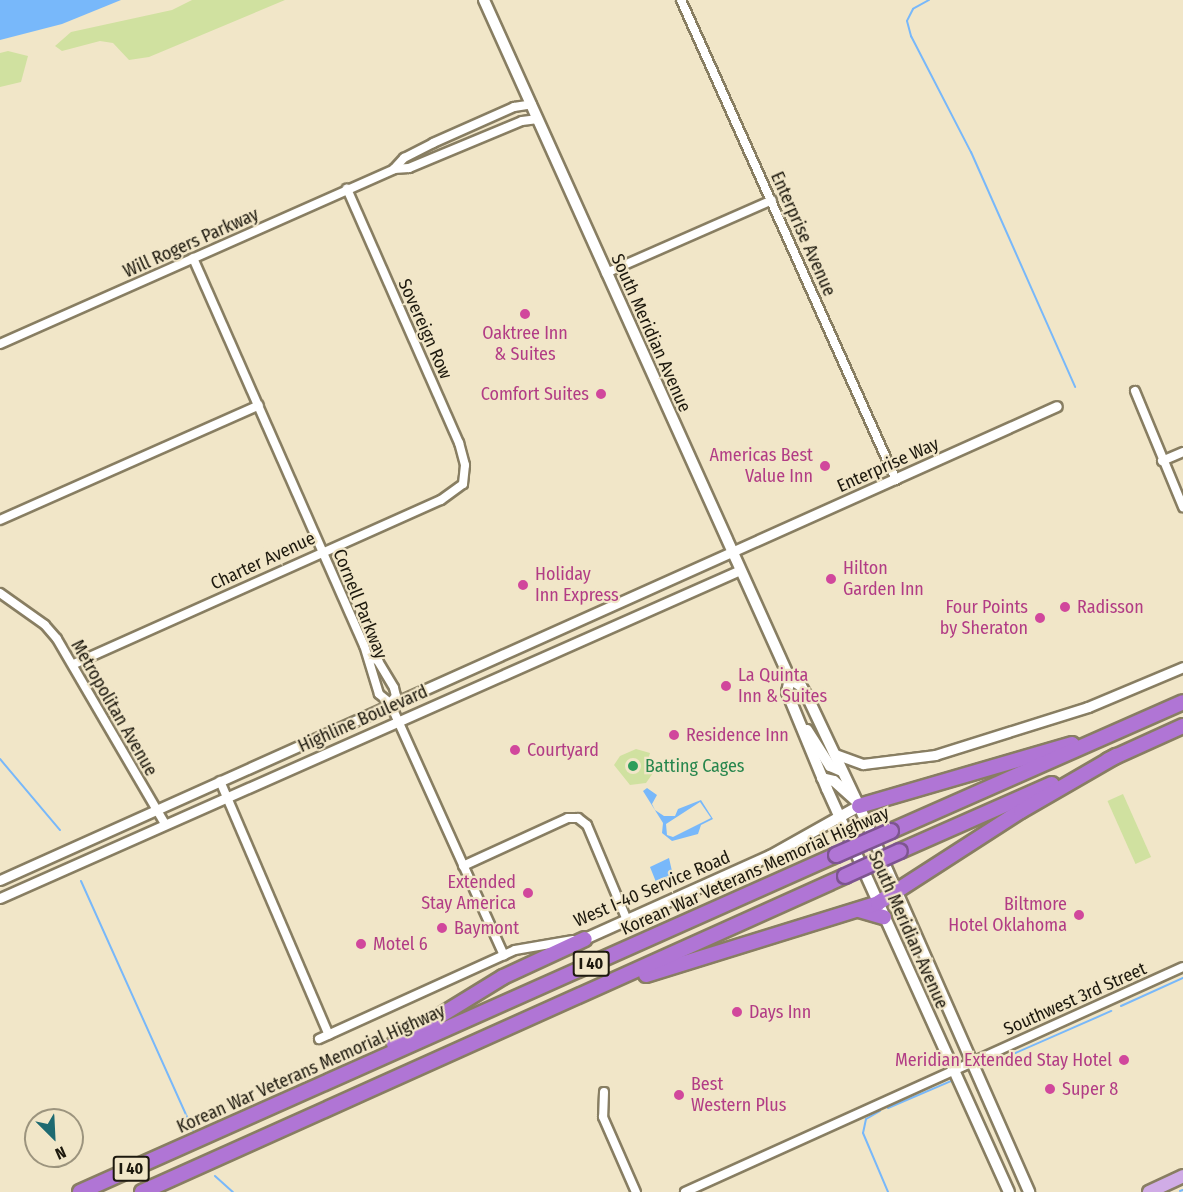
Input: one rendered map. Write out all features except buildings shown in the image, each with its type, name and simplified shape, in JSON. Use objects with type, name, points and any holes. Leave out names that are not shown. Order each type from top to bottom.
[{"type":"highway","name":"Korean War Veterans Memorial Highway","points":[[80,1192],[1183,702]]},
{"type":"highway","name":"I 40","points":[[142,1192],[1183,726]]},
{"type":"highway","points":[[858,804],[1117,731]]},
{"type":"highway","points":[[587,994],[878,903],[1021,811],[1116,756]]},
{"type":"highway","points":[[857,910],[884,917]]},
{"type":"highway","points":[[346,1073],[503,977],[585,939]]},
{"type":"main road","name":"South Meridian Avenue","points":[[484,0],[790,679],[801,686],[858,804],[1029,1192]]},
{"type":"main road","name":"South Meridian Avenue","points":[[790,679],[787,692],[822,778],[1009,1192]]},
{"type":"main road","points":[[800,723],[830,766],[842,771]]},
{"type":"main road","points":[[822,778],[834,781],[858,804]]},
{"type":"main road","points":[[822,826],[827,789]]},
{"type":"main road","name":"West I-40 Service Road","points":[[585,939],[770,856],[858,804]]},
{"type":"main road","points":[[918,991],[936,980]]},
{"type":"main road","points":[[1149,1192],[1171,1187],[1183,1176]]},
{"type":"street","name":"Enterprise Avenue","points":[[681,0],[896,480]]},
{"type":"street","name":"Will Rogers Parkway","points":[[394,169],[404,158],[442,138],[514,106],[531,104]]},
{"type":"street","name":"Will Rogers Parkway","points":[[0,344],[394,169],[409,168],[522,121],[538,119]]},
{"type":"street","points":[[466,128],[472,143]]},
{"type":"street","points":[[442,138],[449,153]]},
{"type":"street","name":"Sovereign Row","points":[[347,189],[459,443],[465,473],[463,484]]},
{"type":"street","points":[[606,273],[772,200]]},
{"type":"street","name":"Cornell Parkway","points":[[193,258],[368,655],[379,694],[390,704],[504,955]]},
{"type":"street","points":[[1135,391],[1162,461],[1183,507]]},
{"type":"street","points":[[0,520],[259,405]]},
{"type":"street","name":"Enterprise Way","points":[[732,553],[1057,406]]},
{"type":"street","points":[[1162,461],[1183,452]]},
{"type":"street","name":"Charter Avenue","points":[[74,664],[322,550],[441,500],[463,484]]},
{"type":"street","name":"Highline Boulevard","points":[[0,880],[732,553]]},
{"type":"street","name":"Highline Boulevard","points":[[0,897],[740,570]]},
{"type":"street","points":[[687,573],[695,590]]},
{"type":"street","name":"Metropolitan Avenue","points":[[0,593],[45,626],[74,664],[165,824]]},
{"type":"street","points":[[368,655],[378,661],[394,688],[396,696],[390,704]]},
{"type":"street","points":[[842,771],[863,764],[925,757],[980,742],[1088,707],[1183,667]]},
{"type":"street","points":[[835,754],[863,764]]},
{"type":"street","points":[[220,781],[329,1035]]},
{"type":"street","points":[[463,866],[568,818],[579,818],[587,825],[627,920]]},
{"type":"street","name":"West I-40 Service Road","points":[[319,1039],[504,955],[532,945],[585,939]]},
{"type":"street","name":"Southwest 3rd Street","points":[[685,1192],[1183,967]]},
{"type":"street","points":[[604,1092],[603,1117],[636,1192]]},
{"type":"green space","points":[[192,0],[285,0],[149,57],[129,60],[113,43],[100,41],[62,51],[55,46],[71,32],[172,10]]},
{"type":"green space","points":[[8,51],[28,56],[21,82],[0,87],[0,53]]},
{"type":"green space","name":"Batting Cages","points":[[636,749],[650,753],[648,760],[653,773],[646,783],[630,785],[614,765],[620,756]]},
{"type":"green space","points":[[1123,794],[1151,857],[1136,864],[1107,801]]},
{"type":"water","points":[[0,0],[121,0],[62,24],[0,40]]},
{"type":"water","points":[[647,788],[657,795],[652,804],[655,810],[664,816],[675,816],[678,809],[701,800],[713,819],[701,825],[698,834],[672,841],[662,833],[663,823],[643,791]],"holes":[[[700,802],[711,818],[673,837],[667,835],[666,824]]]},
{"type":"water","points":[[669,858],[674,880],[658,887],[650,867]]},
{"type":"waterway","points":[[929,0],[913,9],[907,21],[911,36],[971,152],[1075,387]]},
{"type":"waterway","points":[[0,759],[60,830]]},
{"type":"waterway","points":[[81,881],[193,1130]]},
{"type":"waterway","points":[[1121,1006],[1183,978]]},
{"type":"waterway","points":[[995,1062],[1111,1011]]},
{"type":"waterway","points":[[888,1108],[951,1081]]},
{"type":"waterway","points":[[880,1111],[866,1119],[863,1133],[888,1192]]},
{"type":"waterway","points":[[215,1176],[233,1192]]},
{"type":"place","name":"Oaktree Inn & Suites","points":[[525,314]]},
{"type":"place","name":"Comfort Suites","points":[[601,394]]},
{"type":"place","name":"Americas Best Value Inn","points":[[825,466]]},
{"type":"place","name":"Hilton Garden Inn","points":[[831,579]]},
{"type":"place","name":"Holiday Inn Express","points":[[523,585]]},
{"type":"place","name":"Radisson","points":[[1065,607]]},
{"type":"place","name":"Four Points by Sheraton","points":[[1040,618]]},
{"type":"place","name":"La Quinta Inn & Suites","points":[[726,686]]},
{"type":"place","name":"Residence Inn","points":[[674,735]]},
{"type":"place","name":"Courtyard","points":[[515,750]]},
{"type":"place","name":"Batting Cages","points":[[633,766]]},
{"type":"place","name":"Extended Stay America","points":[[528,893]]},
{"type":"place","name":"Biltmore Hotel Oklahoma","points":[[1079,915]]},
{"type":"place","name":"Baymont","points":[[442,928]]},
{"type":"place","name":"Motel 6","points":[[361,944]]},
{"type":"place","name":"Days Inn","points":[[737,1012]]},
{"type":"place","name":"Meridian Extended Stay Hotel","points":[[1124,1060]]},
{"type":"place","name":"Super 8","points":[[1050,1089]]},
{"type":"place","name":"Best Western Plus","points":[[679,1095]]}]
